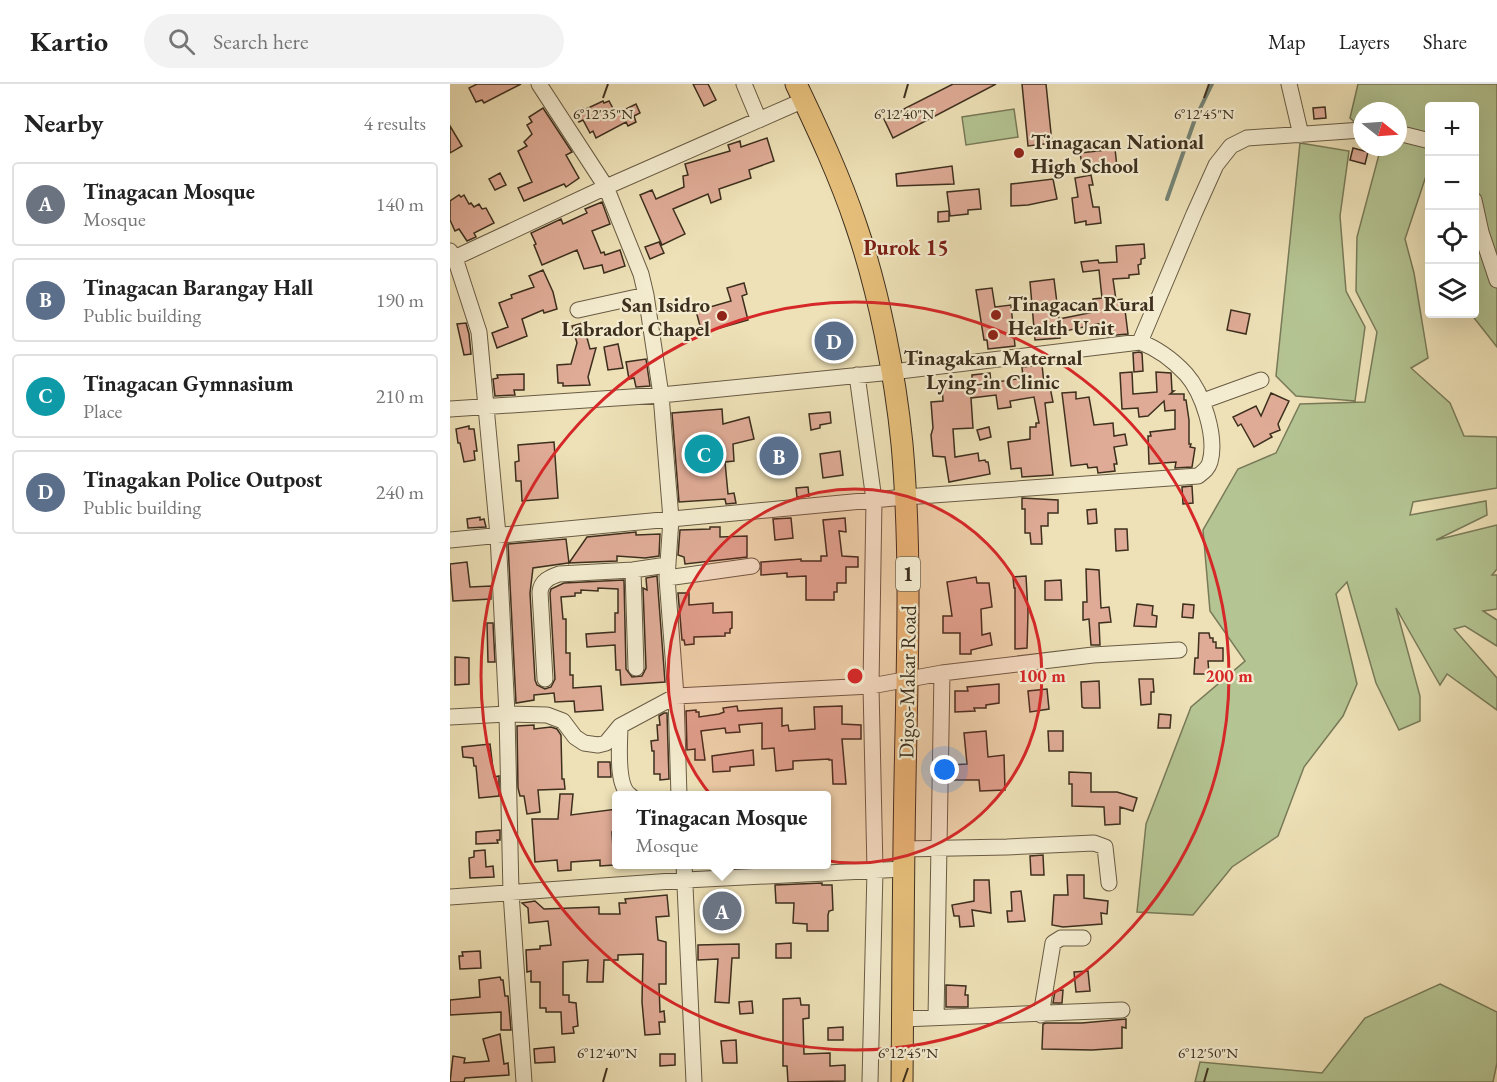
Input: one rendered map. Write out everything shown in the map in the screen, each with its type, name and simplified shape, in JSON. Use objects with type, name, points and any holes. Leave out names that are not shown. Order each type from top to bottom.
[{"type":"highway","name":"Digos-Makar Road","points":[[800,92],[836,171],[857,226],[892,372],[902,443],[909,596],[903,859],[902,1082]]},
{"type":"street","points":[[539,84],[606,187],[641,274],[646,295],[661,394],[671,519],[667,572],[676,696],[679,791]]},
{"type":"street","points":[[744,84],[759,120]]},
{"type":"street","points":[[1288,84],[1300,135]]},
{"type":"street","points":[[524,1082],[511,892],[507,714],[498,535],[479,332],[452,256],[759,120],[800,92]]},
{"type":"street","points":[[1140,342],[1216,165],[1231,146],[1247,138],[1353,131]]},
{"type":"street","points":[[1407,135],[1425,140]]},
{"type":"street","points":[[1476,210],[1497,280]]},
{"type":"street","points":[[578,310],[646,295]]},
{"type":"street","points":[[450,409],[661,394],[892,372],[1140,342],[1157,349],[1188,376],[1203,401],[1211,442],[1210,462],[1206,471],[1198,476],[905,497],[450,540]]},
{"type":"street","points":[[857,375],[874,500],[871,686],[875,870],[870,1082]]},
{"type":"street","points":[[1203,401],[1262,380]]},
{"type":"street","points":[[545,679],[540,587],[550,578],[559,574],[633,570],[667,572],[752,566]]},
{"type":"street","points":[[633,570],[636,668]]},
{"type":"street","points":[[450,717],[507,714],[547,715],[563,721],[575,737],[591,745],[606,743],[620,726],[676,696],[871,686],[942,673],[1092,655],[1179,650]]},
{"type":"street","points":[[936,1018],[942,673]]},
{"type":"street","points":[[620,726],[620,771],[625,791]]},
{"type":"street","points":[[450,897],[685,872],[875,870],[903,859],[940,849],[1094,843],[1105,847],[1109,883]]},
{"type":"street","points":[[685,872],[694,1082]]},
{"type":"street","points":[[1041,1015],[1053,943],[1061,938],[1083,938]]},
{"type":"street","points":[[903,1019],[1122,1010]]},
{"type":"green space","points":[[1358,84],[1497,84],[1497,347],[1474,318],[1479,318],[1479,102],[1425,102],[1425,179],[1405,239],[1414,273],[1428,358],[1411,368],[1450,403],[1464,436],[1497,437],[1497,488],[1413,502],[1410,515],[1486,501],[1487,515],[1436,540],[1497,525],[1497,569],[1492,575],[1497,575],[1497,609],[1483,611],[1497,620],[1497,646],[1465,626],[1454,629],[1497,678],[1497,710],[1447,674],[1440,685],[1396,608],[1420,696],[1420,721],[1399,730],[1376,683],[1347,582],[1336,594],[1357,684],[1343,716],[1304,767],[1278,836],[1232,867],[1193,915],[1137,912],[1146,824],[1191,707],[1245,661],[1210,611],[1203,530],[1238,469],[1276,453],[1300,404],[1365,402],[1377,332],[1356,291],[1357,237],[1379,156],[1407,156],[1407,102],[1354,102]]},
{"type":"green space","points":[[1353,105],[1353,121],[1350,118]]},
{"type":"green space","points":[[1014,109],[1018,137],[966,145],[962,117]]},
{"type":"green space","points":[[1300,143],[1349,151],[1340,216],[1346,291],[1365,327],[1355,401],[1296,396],[1276,376]]},
{"type":"green space","points":[[1440,984],[1497,1012],[1497,1063],[1493,1082],[1195,1082],[1200,1062],[1322,1073],[1365,1018]]},
{"type":"building","points":[[477,84],[521,84],[484,103],[482,100],[476,102],[469,88]]},
{"type":"building","points":[[693,84],[708,84],[716,100],[704,106]]},
{"type":"building","points":[[953,84],[996,84],[893,138],[884,119]]},
{"type":"building","points":[[1022,84],[1046,84],[1052,143],[1028,146]]},
{"type":"building","points":[[603,101],[604,103],[609,101],[616,114],[636,104],[640,113],[634,116],[636,122],[628,126],[626,122],[596,138],[593,131],[590,133],[583,120],[579,122],[574,112]]},
{"type":"building","points":[[1325,107],[1326,118],[1314,119],[1313,108]]},
{"type":"building","points":[[543,108],[572,152],[566,155],[579,178],[566,187],[564,184],[524,201],[518,188],[532,182],[518,151],[527,146],[524,142],[532,134],[527,125],[532,122],[529,117]]},
{"type":"building","points":[[450,126],[462,146],[450,153]]},
{"type":"building","points":[[767,138],[774,161],[749,170],[751,178],[719,189],[721,199],[711,203],[708,194],[673,209],[685,234],[662,245],[640,195],[652,190],[656,199],[684,187],[683,176],[688,175],[685,164],[730,151],[728,145],[740,141],[741,147]]},
{"type":"building","points":[[1353,148],[1353,156],[1367,156],[1365,164],[1350,160]]},
{"type":"building","points":[[1115,149],[1117,167],[1083,171],[1080,153]]},
{"type":"building","points":[[952,166],[954,184],[897,186],[896,174]]},
{"type":"building","points":[[500,173],[506,185],[495,190],[489,179]]},
{"type":"building","points":[[1091,175],[1093,185],[1089,185],[1093,207],[1099,207],[1101,223],[1086,225],[1086,221],[1075,223],[1072,198],[1078,197],[1075,178]]},
{"type":"building","points":[[1053,179],[1057,199],[1011,206],[1011,184]]},
{"type":"building","points":[[979,189],[981,209],[968,210],[968,214],[950,216],[947,192]]},
{"type":"building","points":[[459,195],[461,197],[464,195],[469,204],[471,203],[474,207],[479,204],[482,209],[486,208],[494,223],[474,233],[476,237],[467,241],[459,229],[455,231],[450,220],[450,201]]},
{"type":"building","points":[[602,202],[610,224],[592,231],[601,253],[604,252],[605,255],[620,250],[625,266],[604,273],[602,265],[584,269],[577,250],[542,265],[531,233],[561,219],[563,224],[587,213],[585,209]]},
{"type":"building","points":[[949,211],[949,221],[938,222],[938,212]]},
{"type":"building","points":[[659,242],[664,253],[650,259],[645,247]]},
{"type":"building","points":[[1144,244],[1145,258],[1141,259],[1141,264],[1138,265],[1139,274],[1129,275],[1129,278],[1113,279],[1116,300],[1122,299],[1123,310],[1125,310],[1128,334],[1105,336],[1103,323],[1060,332],[1060,338],[1035,340],[1030,282],[1054,279],[1059,319],[1094,312],[1093,299],[1102,298],[1099,270],[1083,272],[1081,262],[1098,260],[1099,263],[1117,262],[1116,246]]},
{"type":"building","points":[[543,270],[553,292],[557,309],[544,313],[543,310],[522,319],[527,336],[497,348],[492,333],[508,327],[499,303],[512,298],[511,295],[534,287],[529,276]]},
{"type":"building","name":"San Isidro Labrador Chapel","points":[[744,283],[747,294],[742,296],[748,320],[702,333],[696,311],[731,301],[727,288]]},
{"type":"building","points":[[992,288],[995,307],[1011,305],[1015,346],[988,349],[987,340],[984,340],[976,290]]},
{"type":"building","points":[[1231,310],[1250,314],[1246,334],[1227,330]]},
{"type":"building","points":[[466,323],[471,354],[464,355],[457,324]]},
{"type":"building","points":[[583,323],[590,349],[596,348],[588,377],[590,385],[563,386],[563,383],[558,383],[557,365],[571,364],[577,343],[572,326]]},
{"type":"building","points":[[618,344],[623,368],[608,370],[604,347]]},
{"type":"building","points":[[1133,353],[1142,353],[1143,371],[1134,372]]},
{"type":"building","points":[[646,359],[650,386],[636,387],[634,378],[629,379],[626,362]]},
{"type":"building","points":[[1042,365],[1044,383],[1049,382],[1053,402],[1045,403],[1053,475],[1022,477],[1021,468],[1011,469],[1008,442],[1030,439],[1030,427],[1036,427],[1036,423],[1039,423],[1034,397],[1010,401],[1011,407],[998,409],[996,395],[971,398],[973,428],[953,429],[955,457],[978,453],[979,461],[988,462],[990,474],[949,482],[945,457],[933,456],[931,435],[933,428],[931,402],[943,401],[942,385],[972,382],[972,375],[990,373],[991,383],[1023,378],[1022,367]]},
{"type":"building","points":[[1132,372],[1133,394],[1157,392],[1156,372],[1171,373],[1172,391],[1174,391],[1170,394],[1184,394],[1184,400],[1186,400],[1189,444],[1191,444],[1190,447],[1195,448],[1192,467],[1175,468],[1176,462],[1149,464],[1148,436],[1151,436],[1150,432],[1175,429],[1175,410],[1165,411],[1164,401],[1148,416],[1139,417],[1138,408],[1122,409],[1120,373]]},
{"type":"building","points":[[524,374],[524,390],[514,390],[515,395],[495,396],[493,379],[498,378],[497,375]]},
{"type":"building","points":[[1076,392],[1076,399],[1089,397],[1094,425],[1113,423],[1114,436],[1125,434],[1127,445],[1114,447],[1117,464],[1114,464],[1115,471],[1098,473],[1097,467],[1088,468],[1087,464],[1071,466],[1062,393]]},
{"type":"building","points":[[1271,393],[1289,401],[1278,424],[1280,430],[1270,434],[1272,437],[1254,447],[1241,424],[1238,426],[1233,417],[1256,406],[1261,416]]},
{"type":"building","points":[[722,409],[723,424],[749,417],[754,439],[733,444],[734,461],[725,462],[728,494],[734,493],[736,503],[726,504],[725,499],[679,502],[672,413]]},
{"type":"building","points":[[830,412],[831,423],[811,430],[809,414]]},
{"type":"building","points":[[469,426],[469,429],[474,429],[477,451],[474,451],[475,460],[464,462],[456,429]]},
{"type":"building","points":[[989,427],[991,437],[980,440],[977,430]]},
{"type":"building","points":[[784,438],[789,471],[774,473],[770,440]]},
{"type":"building","points":[[554,442],[558,498],[522,501],[521,481],[516,481],[515,462],[519,461],[518,445]]},
{"type":"building","points":[[840,451],[843,475],[823,478],[820,454]]},
{"type":"building","points":[[1192,486],[1193,503],[1183,504],[1182,487]]},
{"type":"building","points":[[808,487],[809,496],[797,497],[796,488]]},
{"type":"building","points":[[1022,498],[1058,500],[1058,513],[1048,513],[1048,526],[1041,526],[1042,544],[1031,544],[1030,533],[1025,533],[1025,509],[1022,509]]},
{"type":"building","points":[[1096,509],[1097,523],[1088,524],[1087,510]]},
{"type":"building","points":[[480,517],[480,520],[484,519],[486,527],[468,528],[467,519]]},
{"type":"building","points":[[791,518],[793,538],[775,540],[773,519]]},
{"type":"building","points":[[845,518],[846,532],[839,531],[842,556],[858,557],[858,567],[846,567],[846,583],[837,583],[834,600],[806,600],[806,576],[787,577],[787,573],[761,575],[761,562],[801,559],[801,561],[821,561],[821,556],[827,556],[823,520]]},
{"type":"building","points":[[710,527],[720,527],[720,537],[747,536],[747,557],[685,564],[684,557],[678,555],[680,530],[710,529]]},
{"type":"building","points":[[1115,529],[1127,529],[1128,550],[1116,551]]},
{"type":"building","points":[[636,532],[636,535],[660,534],[659,556],[645,558],[617,556],[617,561],[569,563],[587,537]]},
{"type":"building","points":[[566,539],[569,563],[533,568],[530,593],[537,685],[545,689],[551,687],[555,679],[550,593],[551,589],[564,583],[624,580],[626,669],[632,677],[642,676],[646,668],[643,588],[647,590],[646,578],[657,576],[665,682],[621,685],[620,670],[616,670],[615,645],[587,647],[586,634],[615,632],[618,589],[581,590],[581,593],[575,593],[575,596],[561,597],[563,619],[566,619],[566,653],[570,653],[570,675],[573,675],[573,688],[601,686],[603,710],[575,712],[574,701],[555,702],[554,693],[534,695],[534,700],[516,703],[508,544]]},
{"type":"building","points":[[467,562],[470,587],[491,586],[491,599],[453,601],[450,564]]},
{"type":"building","points":[[1086,569],[1099,570],[1101,608],[1109,607],[1111,622],[1099,623],[1100,645],[1091,645],[1089,619],[1083,620],[1083,602],[1087,602]]},
{"type":"building","points":[[1026,576],[1027,648],[1015,649],[1013,577]]},
{"type":"building","points":[[976,577],[977,583],[989,583],[992,607],[981,609],[982,635],[990,633],[992,645],[971,650],[971,654],[960,654],[960,633],[943,633],[943,616],[952,616],[947,582]]},
{"type":"building","points":[[1061,580],[1062,600],[1045,600],[1045,581]]},
{"type":"building","points":[[678,593],[689,593],[689,605],[713,603],[713,613],[732,612],[730,633],[725,633],[725,636],[694,637],[694,644],[685,645],[682,640]]},
{"type":"building","points":[[1137,604],[1153,606],[1152,615],[1157,616],[1156,627],[1134,626]]},
{"type":"building","points":[[1183,604],[1194,605],[1193,618],[1182,617]]},
{"type":"building","points":[[487,623],[493,623],[495,662],[488,662]]},
{"type":"building","points":[[1199,633],[1209,633],[1213,642],[1216,642],[1216,648],[1223,648],[1223,661],[1208,661],[1209,674],[1194,674],[1195,658],[1198,658]]},
{"type":"building","points":[[455,657],[469,658],[469,684],[455,685]]},
{"type":"building","points":[[1139,679],[1153,679],[1154,692],[1151,692],[1151,704],[1141,705]]},
{"type":"building","points":[[1099,681],[1100,708],[1082,707],[1081,682]]},
{"type":"building","points":[[999,684],[999,703],[986,705],[986,708],[974,708],[975,711],[955,712],[955,691],[968,691],[967,687]]},
{"type":"building","points":[[1047,689],[1049,709],[1030,712],[1028,691]]},
{"type":"building","points":[[737,706],[738,711],[782,708],[782,726],[788,725],[789,731],[815,729],[814,707],[842,706],[842,724],[861,725],[861,739],[842,739],[846,784],[833,784],[832,760],[829,759],[793,761],[793,769],[776,771],[774,748],[762,749],[762,723],[739,725],[740,732],[726,733],[725,728],[701,731],[705,760],[695,760],[695,749],[687,750],[686,711],[696,710],[699,712],[699,717],[719,714],[724,712],[723,708]]},
{"type":"building","points":[[667,713],[669,779],[660,780],[660,774],[654,774],[654,751],[652,751],[651,741],[658,740],[659,716]]},
{"type":"building","points":[[1159,714],[1171,715],[1170,728],[1158,728]]},
{"type":"building","points":[[534,725],[534,729],[551,727],[557,729],[561,735],[562,779],[564,779],[565,789],[538,790],[540,812],[527,814],[524,796],[520,796],[518,788],[517,726]]},
{"type":"building","points":[[986,731],[988,757],[1004,755],[1005,790],[980,791],[979,780],[950,780],[950,765],[967,764],[964,733]]},
{"type":"building","points":[[1048,731],[1063,731],[1063,751],[1049,751]]},
{"type":"building","points":[[490,744],[494,777],[499,776],[499,796],[479,798],[476,766],[474,766],[473,758],[463,757],[462,747]]},
{"type":"building","points":[[753,750],[754,765],[730,767],[730,771],[713,772],[712,756]]},
{"type":"building","points":[[598,762],[610,762],[611,777],[598,777]]},
{"type":"building","points":[[1069,772],[1091,773],[1091,792],[1117,792],[1137,798],[1133,811],[1120,807],[1120,824],[1105,825],[1104,807],[1072,806],[1072,784],[1069,784]]},
{"type":"building","points":[[560,794],[573,794],[571,815],[612,810],[612,865],[600,866],[600,860],[571,862],[571,870],[558,871],[557,860],[535,862],[532,819],[558,819]]},
{"type":"building","points":[[500,830],[498,843],[476,844],[476,832]]},
{"type":"building","points":[[485,850],[486,867],[493,866],[494,877],[470,878],[469,858],[474,857],[474,851]]},
{"type":"building","points":[[1043,855],[1044,875],[1031,875],[1030,856]]},
{"type":"building","points":[[1067,875],[1084,875],[1084,898],[1108,901],[1107,914],[1101,913],[1102,924],[1063,927],[1052,925],[1054,895],[1068,895]]},
{"type":"building","points":[[974,880],[989,880],[991,913],[972,910],[974,926],[960,927],[959,916],[954,916],[952,905],[974,901]]},
{"type":"building","points":[[822,883],[822,885],[832,885],[833,910],[829,911],[828,915],[828,931],[807,931],[807,924],[793,923],[794,903],[776,903],[775,885]]},
{"type":"building","points":[[1021,891],[1025,921],[1008,922],[1007,911],[1012,911],[1011,892]]},
{"type":"building","points":[[667,895],[669,916],[656,917],[658,940],[666,942],[666,984],[659,984],[660,1012],[664,1011],[665,1022],[659,1022],[660,1034],[645,1035],[642,1002],[643,954],[618,955],[618,960],[604,960],[603,982],[587,982],[588,960],[563,962],[563,995],[569,995],[569,1002],[576,1003],[578,1026],[573,1027],[574,1033],[562,1034],[561,1012],[546,1012],[546,1008],[540,1008],[540,982],[531,982],[531,971],[527,972],[526,950],[551,945],[548,921],[529,923],[528,908],[522,903],[535,901],[544,909],[599,907],[599,914],[620,914],[619,903],[626,903],[625,899]]},
{"type":"building","points":[[715,896],[736,903],[729,926],[708,919]]},
{"type":"building","points":[[791,943],[791,958],[776,958],[776,944]]},
{"type":"building","points":[[739,944],[739,958],[732,958],[729,1003],[715,1002],[718,959],[698,960],[698,945]]},
{"type":"building","points":[[480,951],[481,968],[460,969],[459,956],[463,956],[462,952]]},
{"type":"building","points":[[1088,971],[1090,991],[1076,992],[1074,972]]},
{"type":"building","points":[[500,977],[503,980],[505,996],[508,996],[511,1030],[501,1030],[501,1012],[450,1015],[450,1000],[480,997],[479,980]]},
{"type":"building","points":[[946,985],[966,986],[965,995],[968,995],[968,1007],[946,1007]]},
{"type":"building","points":[[1063,990],[1062,1003],[1053,1003],[1055,991]]},
{"type":"building","points":[[800,998],[801,1005],[809,1005],[809,1018],[803,1019],[804,1054],[830,1053],[830,1066],[845,1065],[845,1081],[788,1082],[787,1066],[783,1066],[783,999]]},
{"type":"building","points":[[752,1001],[753,1013],[740,1014],[739,1002]]},
{"type":"building","points":[[1126,1019],[1126,1028],[1122,1027],[1122,1048],[1042,1049],[1043,1024]]},
{"type":"building","points":[[843,1027],[843,1040],[828,1040],[828,1028]]},
{"type":"building","points":[[500,1034],[504,1064],[508,1063],[509,1075],[465,1078],[464,1082],[450,1082],[453,1056],[465,1058],[464,1063],[489,1061],[483,1039]]},
{"type":"building","points":[[736,1040],[737,1063],[723,1063],[721,1041]]},
{"type":"building","points":[[554,1047],[555,1062],[535,1063],[534,1049]]},
{"type":"building","points":[[660,1054],[675,1054],[675,1065],[660,1066]]},
{"type":"waterway","points":[[1167,199],[1195,119],[1212,84]]},
{"type":"place","name":"Tinagacan National High School","points":[[1019,153]]},
{"type":"place","name":"Tinagacan Rural Health Unit","points":[[996,315]]},
{"type":"place","name":"San Isidro Labrador Chapel","points":[[722,316]]},
{"type":"place","name":"Tinagakan Maternal Lying-in Clinic","points":[[993,335]]},
{"type":"place","name":"Tinagakan Police Outpost","points":[[834,341]]},
{"type":"place","name":"Tinagacan Gymnasium","points":[[704,454]]},
{"type":"place","name":"Tinagacan Barangay Hall","points":[[779,456]]},
{"type":"place","name":"Tinagacan Mosque","points":[[722,911]]},
{"type":"district","name":"Purok 15","points":[[906,247]]}]
